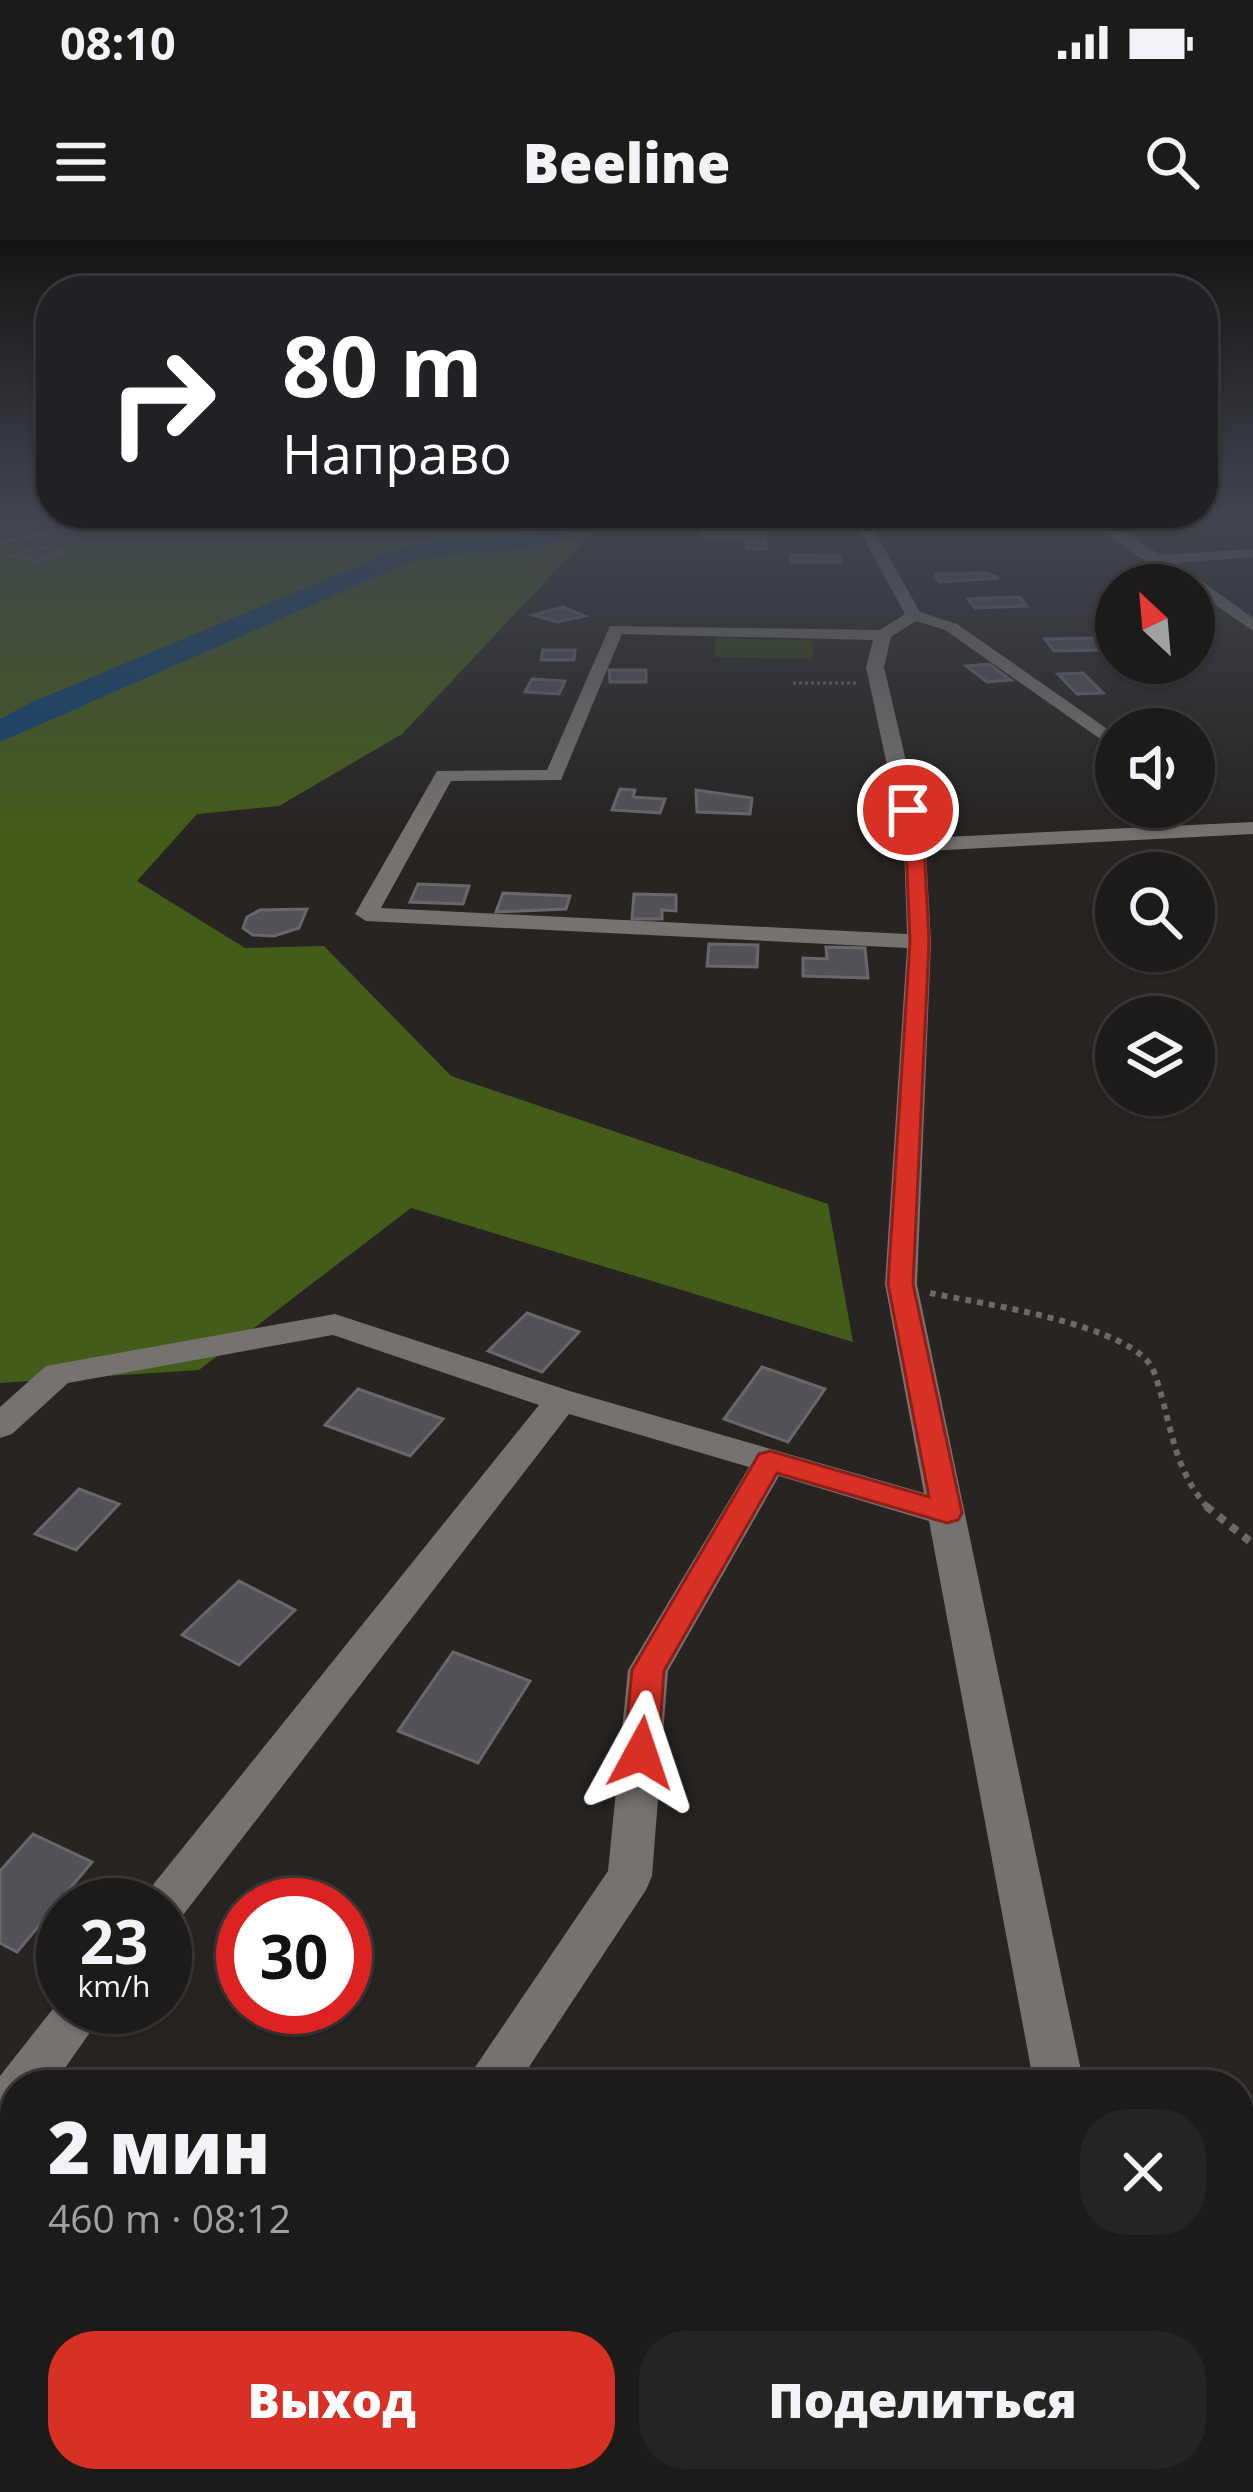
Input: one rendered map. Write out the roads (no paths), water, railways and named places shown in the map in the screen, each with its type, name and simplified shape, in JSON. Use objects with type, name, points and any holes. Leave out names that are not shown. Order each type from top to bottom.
[{"type":"street","points":[[903,622],[883,635],[876,651],[877,683],[915,845],[920,942],[901,1284],[1056,2070]]},
{"type":"street","points":[[936,622],[951,627],[1095,729]]},
{"type":"street","points":[[883,635],[616,629],[554,776],[444,775],[366,914],[920,942]]},
{"type":"street","points":[[915,845],[1253,828]]},
{"type":"street","points":[[0,1426],[58,1374],[335,1324],[561,1400],[947,1513]]},
{"type":"street","points":[[185,1878],[561,1400]]},
{"type":"street","points":[[498,2070],[630,1876],[648,1670],[770,1461]]},
{"type":"street","points":[[34,2070],[63,2034]]},
{"type":"waterway","points":[[0,732],[247,622]]}]
